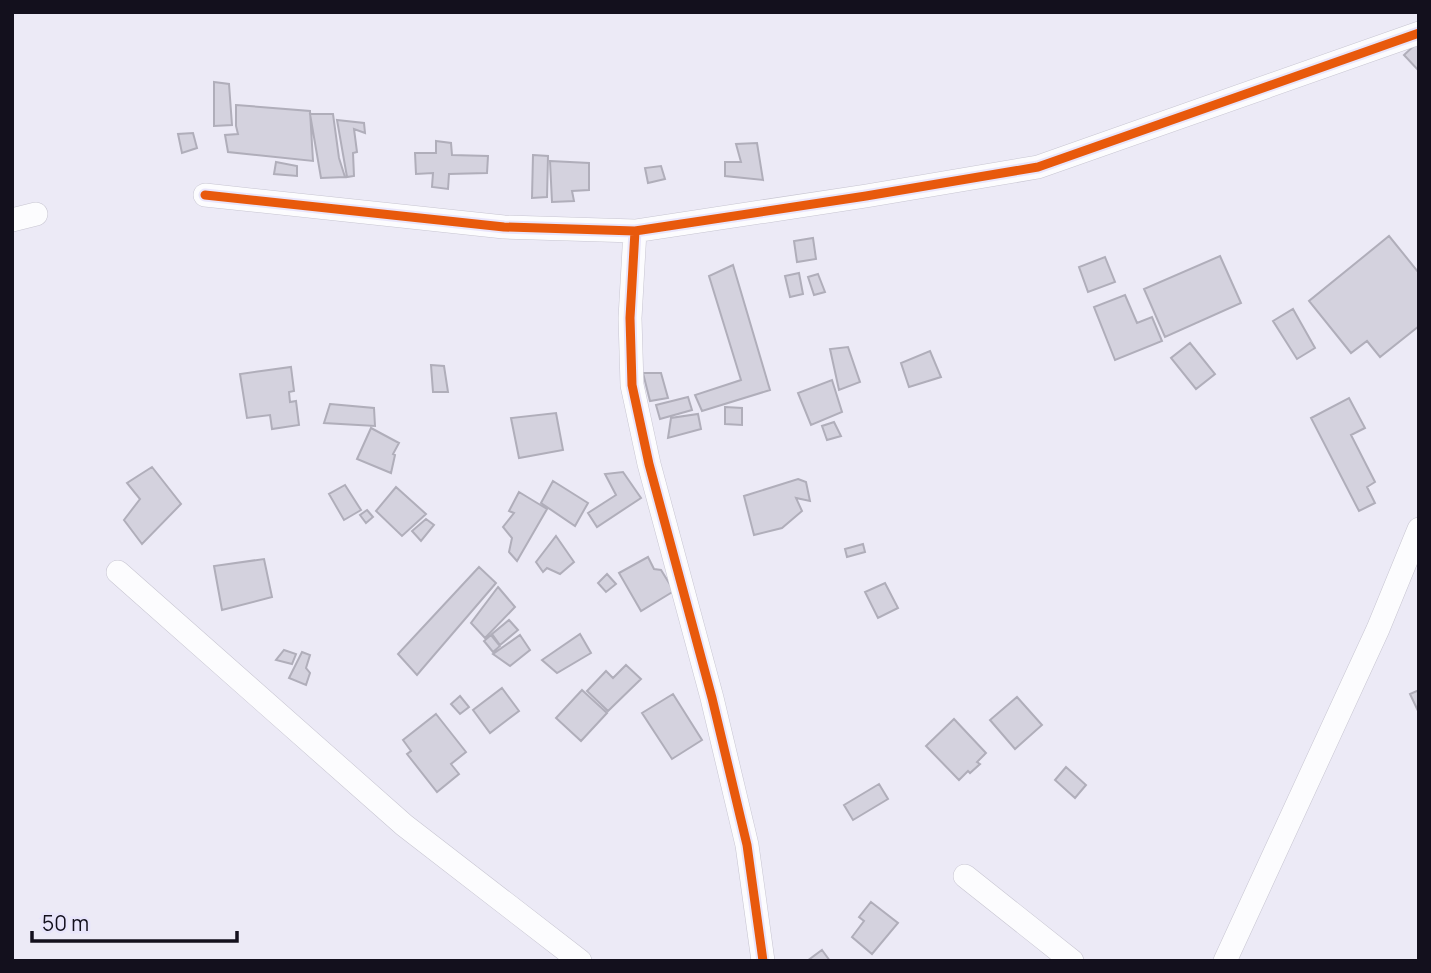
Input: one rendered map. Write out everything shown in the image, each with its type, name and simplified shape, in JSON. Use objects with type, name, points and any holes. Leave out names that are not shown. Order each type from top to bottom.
[{"type":"street","points":[[205,195],[504,227],[635,231],[866,197],[1038,167],[1419,33]]},
{"type":"street","points":[[12,220],[36,214]]},
{"type":"street","points":[[635,231],[630,318],[632,385],[649,464],[712,698],[747,845],[763,961]]},
{"type":"street","points":[[1225,961],[1378,629],[1419,529]]},
{"type":"street","points":[[118,572],[404,825],[580,961]]},
{"type":"street","points":[[965,876],[1072,961]]},
{"type":"building","points":[[1419,41],[1419,71],[1404,55]]},
{"type":"building","points":[[214,82],[229,84],[232,125],[214,126]]},
{"type":"building","points":[[236,105],[310,111],[313,161],[228,152],[225,135],[238,134]]},
{"type":"building","points":[[310,114],[333,114],[339,158],[345,177],[321,178]]},
{"type":"building","points":[[337,120],[364,123],[365,133],[354,129],[357,152],[353,153],[354,176],[347,177]]},
{"type":"building","points":[[193,133],[197,148],[182,153],[178,134]]},
{"type":"building","points":[[436,141],[451,143],[452,155],[488,156],[487,173],[449,174],[448,189],[432,187],[433,173],[416,174],[415,153],[436,153]]},
{"type":"building","points":[[757,143],[763,180],[725,176],[725,162],[741,162],[736,144]]},
{"type":"building","points":[[533,155],[548,156],[547,197],[532,198]]},
{"type":"building","points":[[550,161],[589,163],[589,190],[572,191],[574,201],[552,202]]},
{"type":"building","points":[[276,162],[297,166],[297,176],[274,174]]},
{"type":"building","points":[[661,166],[665,179],[648,183],[645,168]]},
{"type":"building","points":[[1389,236],[1419,273],[1419,326],[1380,357],[1367,341],[1351,353],[1309,301]]},
{"type":"building","points":[[813,238],[816,259],[797,262],[794,241]]},
{"type":"building","points":[[1220,256],[1241,303],[1165,337],[1144,289]]},
{"type":"building","points":[[1105,257],[1115,282],[1088,292],[1079,267]]},
{"type":"building","points":[[733,265],[770,390],[702,411],[695,395],[741,380],[709,276]]},
{"type":"building","points":[[799,273],[803,294],[790,297],[785,276]]},
{"type":"building","points":[[818,274],[825,292],[814,295],[808,277]]},
{"type":"building","points":[[1125,295],[1137,323],[1152,317],[1162,341],[1115,360],[1094,307]]},
{"type":"building","points":[[1293,309],[1315,348],[1297,359],[1273,321]]},
{"type":"building","points":[[1190,343],[1215,374],[1196,389],[1171,358]]},
{"type":"building","points":[[848,347],[860,382],[839,390],[830,349]]},
{"type":"building","points":[[930,351],[941,377],[909,387],[901,363]]},
{"type":"building","points":[[431,365],[444,366],[448,392],[433,392]]},
{"type":"building","points":[[291,367],[294,391],[289,392],[290,402],[296,401],[299,425],[272,429],[270,415],[247,418],[240,374]]},
{"type":"building","points":[[643,373],[661,373],[668,398],[650,401]]},
{"type":"building","points":[[832,380],[842,412],[811,425],[798,393]]},
{"type":"building","points":[[688,397],[692,410],[660,419],[656,405]]},
{"type":"building","points":[[1349,398],[1365,428],[1351,435],[1375,482],[1367,487],[1375,503],[1359,511],[1311,418]]},
{"type":"building","points":[[330,404],[374,408],[375,426],[324,423]]},
{"type":"building","points":[[725,407],[742,408],[742,425],[725,424]]},
{"type":"building","points":[[556,413],[563,450],[519,458],[511,418]]},
{"type":"building","points":[[698,414],[701,429],[668,438],[671,418]]},
{"type":"building","points":[[834,422],[841,436],[827,440],[822,426]]},
{"type":"building","points":[[371,428],[399,443],[393,454],[391,473],[357,459]]},
{"type":"building","points":[[152,467],[181,504],[142,544],[124,520],[140,499],[127,483]]},
{"type":"building","points":[[623,472],[641,498],[597,527],[588,513],[616,495],[605,474]]},
{"type":"building","points":[[798,479],[806,482],[810,501],[796,498],[802,511],[782,528],[754,535],[744,496]]},
{"type":"building","points":[[553,481],[588,503],[575,526],[541,503]]},
{"type":"building","points":[[345,485],[361,510],[344,520],[329,494]]},
{"type":"building","points":[[396,487],[426,514],[402,536],[376,511]]},
{"type":"building","points":[[519,492],[547,509],[517,561],[509,552],[512,538],[503,527],[514,513],[509,511]]},
{"type":"building","points":[[367,510],[373,517],[366,523],[360,515]]},
{"type":"building","points":[[426,519],[434,525],[421,541],[412,531]]},
{"type":"building","points":[[556,536],[574,562],[560,574],[547,568],[543,572],[536,562]]},
{"type":"building","points":[[863,544],[865,552],[847,557],[845,549]]},
{"type":"building","points":[[648,557],[654,569],[661,570],[674,591],[641,611],[619,573]]},
{"type":"building","points":[[264,559],[272,597],[222,610],[214,566]]},
{"type":"building","points":[[479,567],[496,583],[417,675],[398,654]]},
{"type":"building","points":[[607,574],[616,584],[606,592],[598,583]]},
{"type":"building","points":[[885,583],[898,608],[878,618],[865,592]]},
{"type":"building","points":[[498,587],[515,607],[485,638],[471,623]]},
{"type":"building","points":[[509,620],[518,630],[500,645],[492,634]]},
{"type":"building","points":[[580,634],[591,653],[557,673],[542,660]]},
{"type":"building","points":[[491,635],[500,646],[493,652],[484,641]]},
{"type":"building","points":[[520,635],[530,650],[510,666],[493,654]]},
{"type":"building","points":[[284,650],[296,654],[292,664],[276,660]]},
{"type":"building","points":[[302,652],[310,655],[306,668],[310,673],[306,685],[289,678]]},
{"type":"building","points":[[626,665],[641,679],[608,711],[587,691],[606,671],[613,678]]},
{"type":"building","points":[[502,688],[519,711],[490,733],[473,710]]},
{"type":"building","points":[[582,690],[607,713],[581,741],[556,718]]},
{"type":"building","points":[[1419,690],[1419,713],[1410,694]]},
{"type":"building","points":[[1419,690],[1419,713],[1410,694]]},
{"type":"building","points":[[673,694],[702,740],[672,759],[642,713]]},
{"type":"building","points":[[460,696],[469,707],[460,714],[451,704]]},
{"type":"building","points":[[1017,697],[1042,725],[1015,749],[990,720]]},
{"type":"building","points":[[436,714],[466,752],[451,764],[459,774],[437,792],[407,754],[411,751],[403,740]]},
{"type":"building","points":[[954,719],[986,753],[977,762],[980,764],[959,780],[926,746]]},
{"type":"building","points":[[1066,767],[1086,785],[1075,798],[1055,780]]},
{"type":"building","points":[[879,784],[888,799],[853,820],[844,805]]},
{"type":"building","points":[[871,902],[898,923],[872,954],[852,937],[864,921],[859,917]]},
{"type":"building","points":[[822,950],[830,961],[807,961]]},
{"type":"cycle path","points":[[205,195],[504,227],[635,231],[1038,167],[1419,33]]},
{"type":"cycle path","points":[[635,231],[630,318],[632,385],[649,464],[712,698],[747,845],[763,961]]}]
